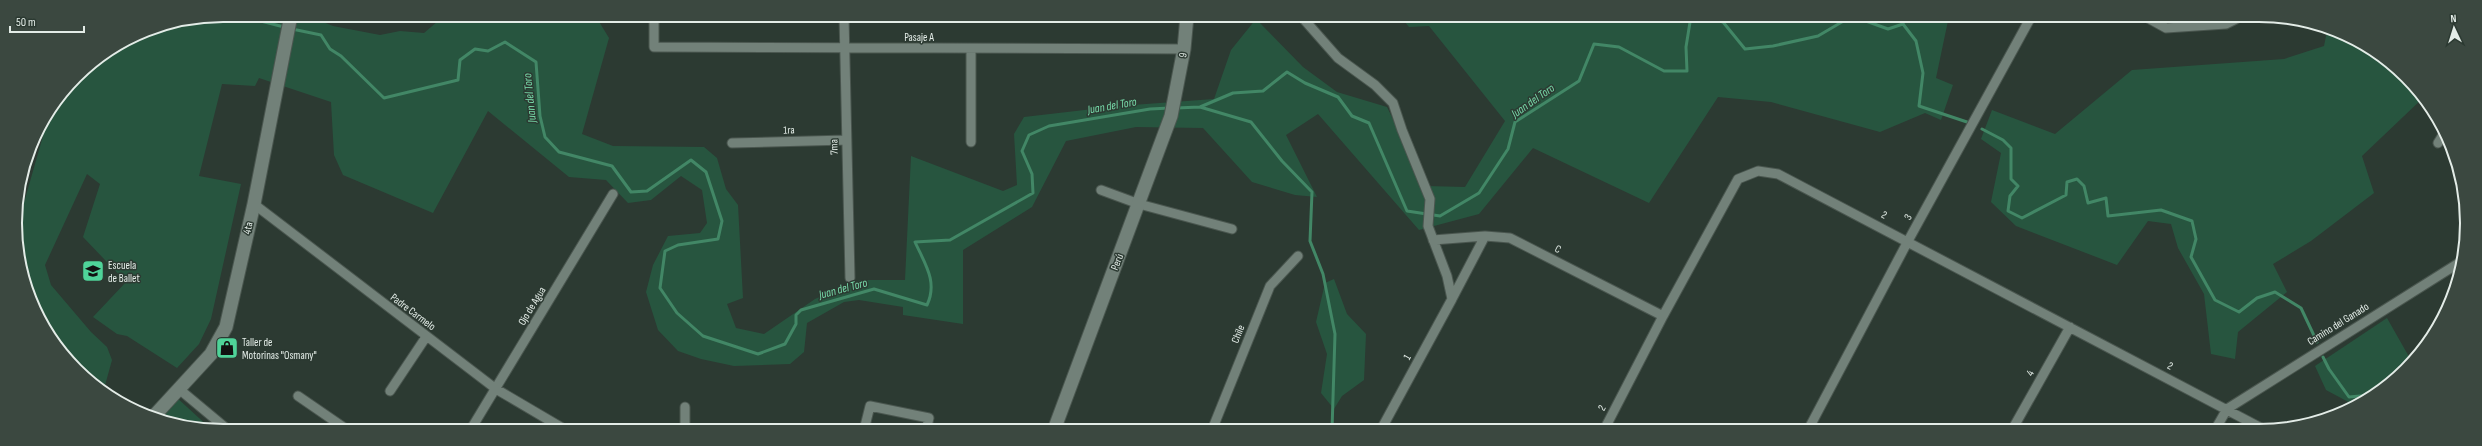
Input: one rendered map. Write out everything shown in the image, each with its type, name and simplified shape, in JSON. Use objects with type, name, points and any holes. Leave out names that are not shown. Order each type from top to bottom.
[{"type":"street","name":"4ta","points":[[157,413],[211,354],[226,327],[254,204],[290,22]]},
{"type":"street","name":"Pasaje A","points":[[654,22],[654,47],[845,49],[1184,49]]},
{"type":"street","name":"7ma","points":[[844,22],[850,278]]},
{"type":"street","name":"9","points":[[1177,94],[1186,22]]},
{"type":"street","points":[[1306,22],[1338,58],[1375,85],[1393,103],[1402,130],[1430,199],[1427,219],[1433,240],[1447,276],[1452,299]]},
{"type":"street","name":"3","points":[[1811,424],[2028,22]]},
{"type":"street","points":[[2155,22],[2166,28],[2226,24],[2230,22]]},
{"type":"street","points":[[971,49],[972,142]]},
{"type":"street","name":"Perú","points":[[1056,424],[1139,204],[1171,116],[1177,94]]},
{"type":"street","name":"1ra","points":[[732,143],[846,140]]},
{"type":"street","name":"2","points":[[1607,424],[1663,316],[1738,179],[1758,171],[1778,174],[2255,424]]},
{"type":"street","points":[[1101,190],[1139,204],[1232,229]]},
{"type":"street","name":"Ojo de Agua","points":[[474,424],[614,194]]},
{"type":"street","name":"Padre Carmelo","points":[[254,204],[426,337],[496,389],[554,424]]},
{"type":"street","name":"C","points":[[1433,240],[1485,236],[1510,238],[1663,316]]},
{"type":"street","name":"1","points":[[1388,424],[1485,236]]},
{"type":"street","name":"Chile","points":[[1214,424],[1270,286],[1298,256]]},
{"type":"street","name":"Camino del Ganado","points":[[2226,409],[2455,265]]},
{"type":"street","name":"4","points":[[2015,424],[2070,327]]},
{"type":"street","points":[[390,391],[426,337]]},
{"type":"street","points":[[179,389],[221,424]]},
{"type":"street","points":[[298,396],[339,424]]},
{"type":"street","points":[[685,406],[685,424]]},
{"type":"street","points":[[866,424],[870,406],[929,418],[928,424]]},
{"type":"street","points":[[2218,424],[2226,409]]},
{"type":"green space","points":[[210,22],[323,22],[333,26],[380,35],[400,31],[424,33],[437,22],[599,22],[609,38],[582,134],[613,146],[704,147],[717,158],[726,189],[738,205],[743,298],[727,304],[736,328],[764,334],[815,299],[860,280],[905,280],[911,156],[1003,191],[1017,185],[1014,134],[1024,117],[1119,106],[1214,99],[1231,50],[1254,22],[1259,22],[1303,67],[1337,92],[1387,107],[1426,186],[1465,187],[1505,121],[1429,26],[1409,27],[1405,22],[1948,22],[1936,78],[1953,85],[1941,120],[1925,113],[1880,132],[1771,102],[1718,97],[1649,203],[1533,148],[1479,214],[1419,230],[1318,114],[1286,135],[1317,197],[1295,195],[1252,182],[1203,128],[1136,127],[1066,141],[1032,207],[963,250],[963,324],[903,315],[903,307],[859,300],[844,302],[807,323],[804,352],[790,364],[734,366],[701,359],[678,351],[658,330],[646,292],[653,265],[668,236],[700,233],[707,223],[702,190],[681,176],[651,200],[628,203],[606,180],[569,177],[488,111],[433,213],[343,175],[334,155],[331,102],[259,78],[255,86],[222,84],[199,176],[241,184],[211,319],[199,344],[177,368],[127,336],[117,334],[93,317],[126,282],[83,237],[100,184],[87,174],[45,265],[51,285],[91,332],[107,347],[112,360],[105,385],[90,374],[72,356],[56,335],[37,300],[29,275],[22,236],[22,210],[43,136],[56,111],[72,90],[90,72],[122,49],[146,37],[184,26]]},
{"type":"green space","points":[[2326,34],[2360,49],[2392,72],[2410,90],[2419,102],[2362,156],[2374,193],[2311,241],[2273,264],[2287,292],[2238,332],[2235,359],[2211,354],[2204,294],[2178,248],[2171,224],[2148,221],[2117,265],[2016,226],[1991,202],[2001,153],[1981,139],[1992,110],[2055,134],[2132,70],[2284,59],[2324,46]]},
{"type":"green space","points":[[1334,279],[1347,314],[1366,334],[1364,380],[1342,396],[1334,409],[1321,393],[1327,354],[1316,322],[1325,283]]},
{"type":"green space","points":[[2387,318],[2409,357],[2392,374],[2371,390],[2349,402],[2326,390],[2315,366]]},
{"type":"green space","points":[[175,396],[205,423],[184,420],[159,413]]},
{"type":"waterway","name":"Juan del Toro","points":[[265,22],[284,27]]},
{"type":"waterway","name":"Juan del Toro","points":[[1176,108],[1200,107],[1233,93],[1263,91],[1287,72],[1305,83],[1338,97],[1352,116],[1369,123],[1407,211],[1440,216],[1479,193],[1508,149],[1515,122],[1579,81],[1594,44],[1619,47],[1664,71],[1687,71],[1686,47],[1690,22]]},
{"type":"waterway","name":"Juan del Toro","points":[[1723,22],[1745,49],[1773,46],[1818,36],[1842,22]]},
{"type":"waterway","name":"Juan del Toro","points":[[1869,22],[1888,29],[1903,24]]},
{"type":"waterway","points":[[1903,24],[1916,41],[1923,73],[1919,106],[1967,122]]},
{"type":"waterway","name":"Juan del Toro","points":[[292,29],[321,35],[330,49],[341,56],[384,98],[458,80],[460,60],[475,49],[488,51],[505,42],[536,62],[540,116],[545,137],[559,152],[612,166],[631,192],[647,191],[691,160],[706,172],[722,221],[718,239],[678,245],[665,251],[660,288],[677,313],[703,336],[758,354],[785,344],[796,324],[796,315],[801,310],[874,289],[927,305],[930,297],[931,281],[915,242],[950,240],[1033,193],[1032,174],[1022,151],[1029,135],[1049,126],[1150,109],[1170,108]]},
{"type":"waterway","points":[[1200,107],[1251,122],[1282,161],[1312,192],[1310,241],[1323,274],[1335,334],[1332,424]]},
{"type":"waterway","points":[[1982,129],[2003,140],[2011,148],[2011,179],[2018,186],[2010,196],[2008,211],[2022,218],[2066,195],[2067,182],[2077,179],[2084,186],[2088,203],[2106,198],[2108,216],[2161,210],[2192,221],[2196,239],[2191,257],[2215,300],[2239,312],[2257,298],[2275,292],[2301,308],[2317,342]]},
{"type":"waterway","points":[[2323,357],[2329,369],[2349,397],[2362,396]]},
{"type":"place","name":"Escuela de Ballet","points":[[93,271]]},
{"type":"place","name":"Taller de Motorinas \"Osmany\"","points":[[227,348]]}]
